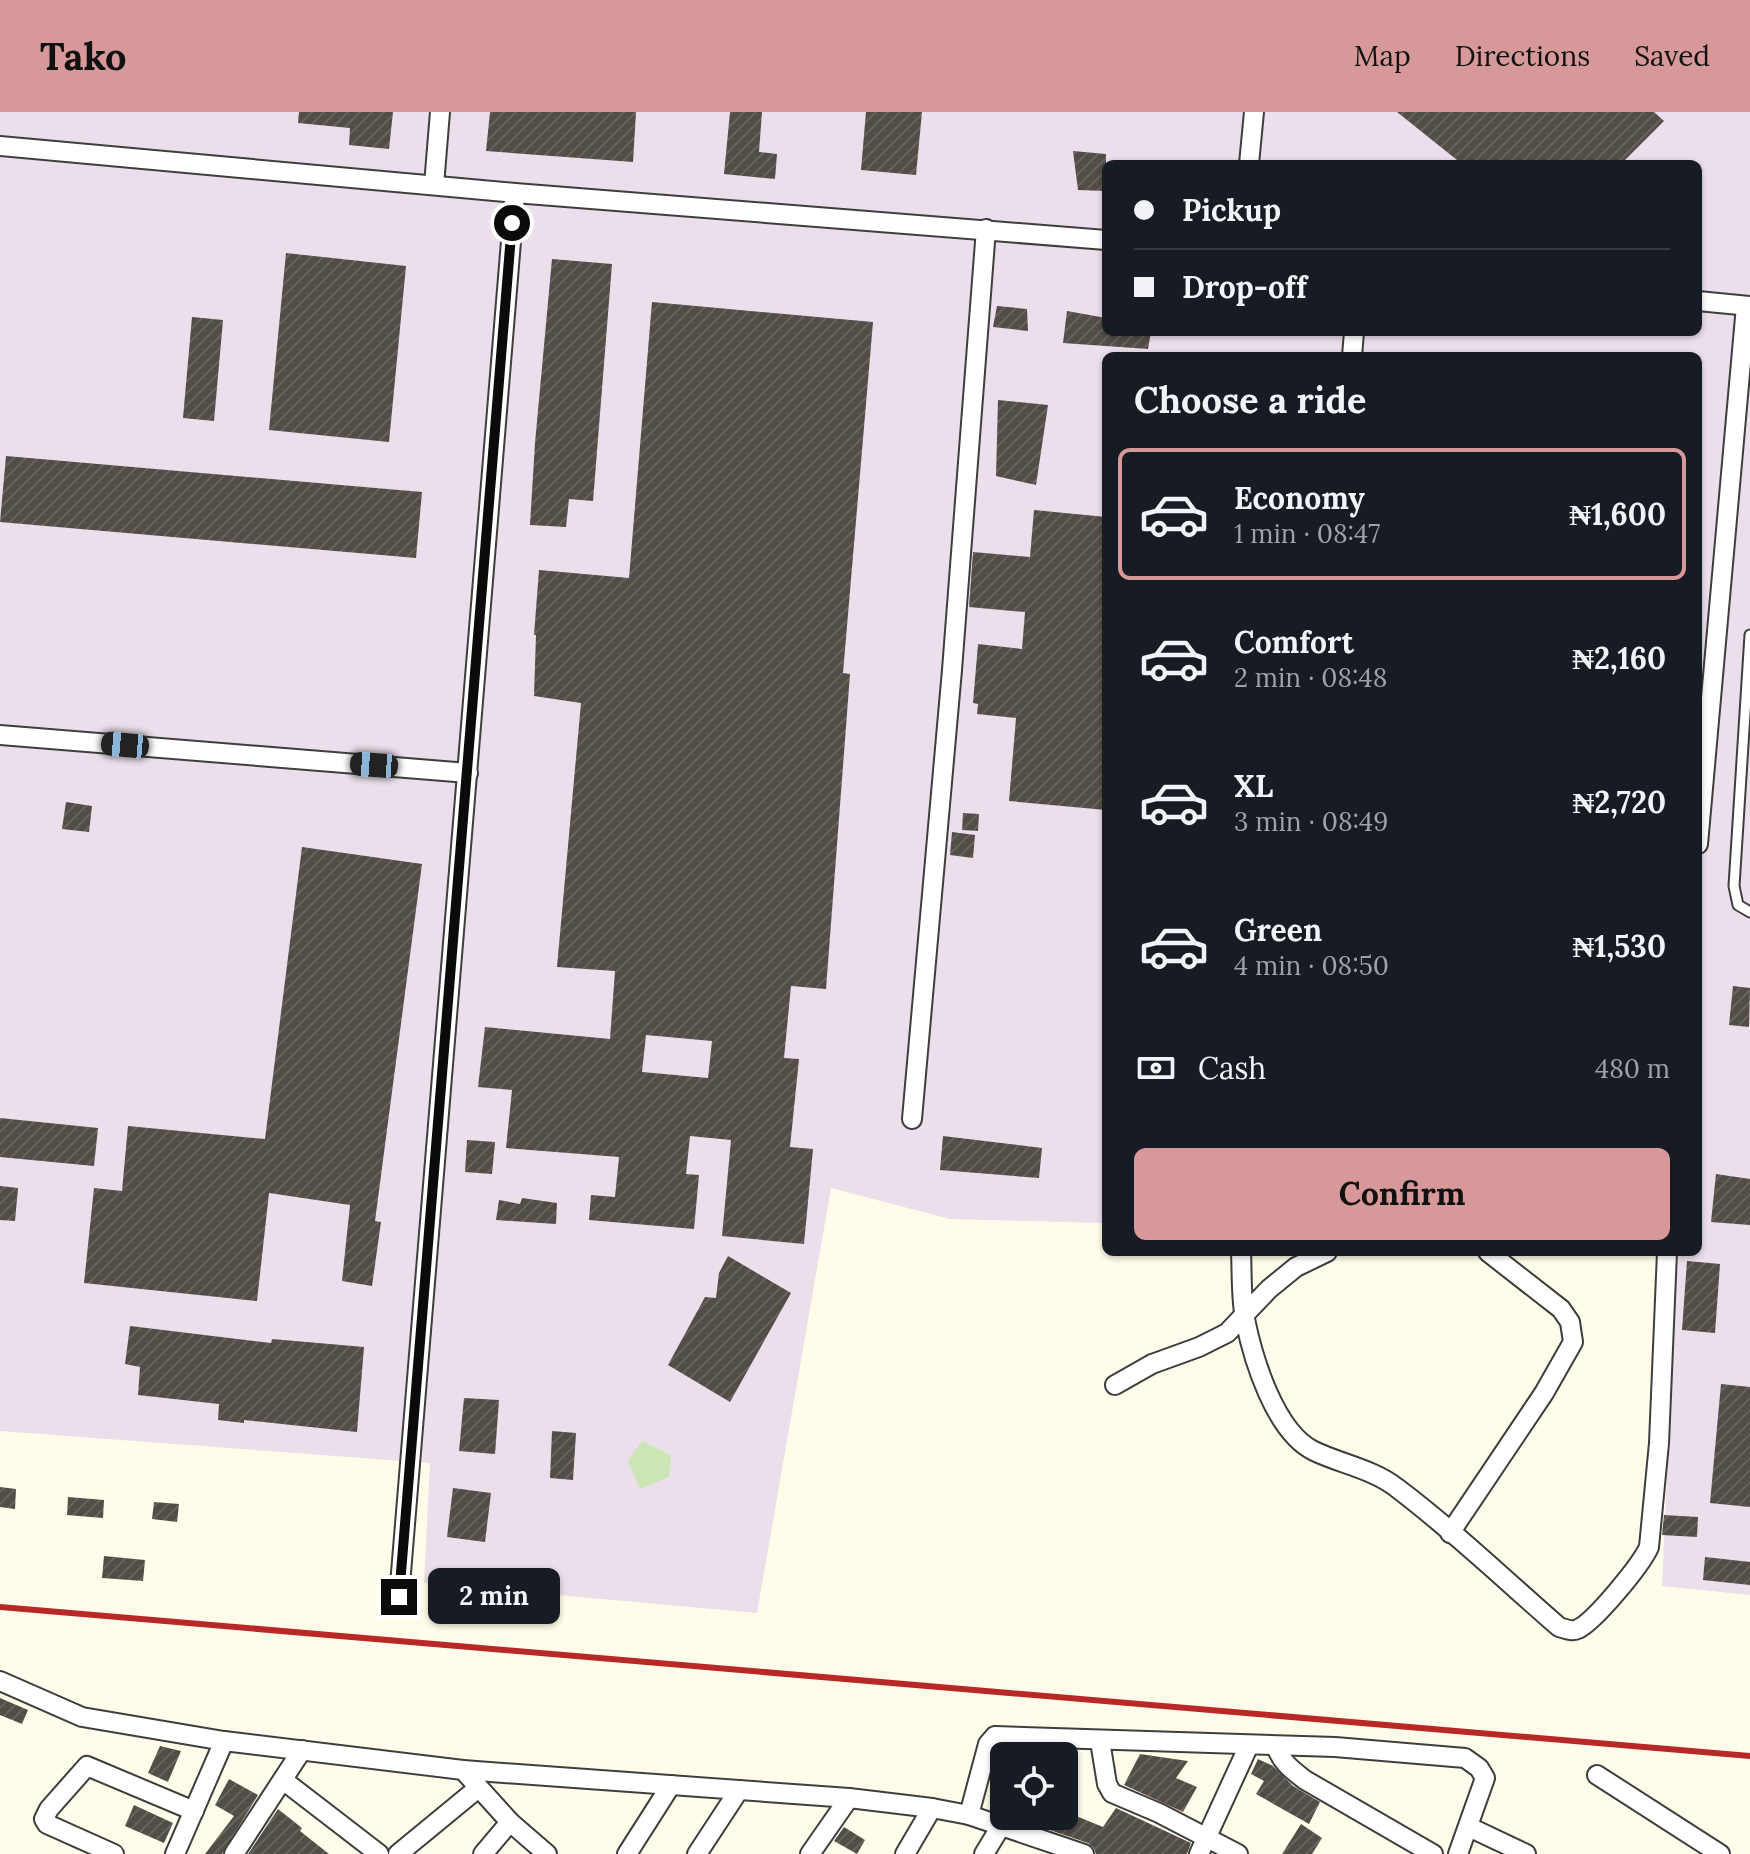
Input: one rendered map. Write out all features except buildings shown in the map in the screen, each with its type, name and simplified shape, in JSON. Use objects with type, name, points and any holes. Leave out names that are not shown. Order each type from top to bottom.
[{"type":"street","points":[[434,185],[440,112]]},
{"type":"street","points":[[1249,160],[1254,112]]},
{"type":"street","points":[[0,146],[515,193],[1102,240]]},
{"type":"street","points":[[399,1597],[515,193]]},
{"type":"street","points":[[912,1119],[952,670],[986,229]]},
{"type":"street","points":[[1702,301],[1748,306],[1702,801]]},
{"type":"street","points":[[0,735],[468,773]]},
{"type":"street","points":[[1241,1256],[1244,1317],[1261,1376],[1282,1420],[1311,1450],[1359,1467],[1395,1486],[1559,1627],[1570,1630],[1579,1628],[1600,1609],[1643,1561],[1649,1547],[1653,1527],[1667,1256]]},
{"type":"street","points":[[1115,1385],[1152,1364],[1227,1333],[1269,1289],[1296,1267],[1319,1256]]},
{"type":"street","points":[[1450,1533],[1544,1393],[1573,1342],[1570,1322],[1561,1309],[1493,1256]]},
{"type":"street","points":[[0,1681],[82,1717],[224,1741],[463,1770],[849,1798],[932,1808],[990,1822]]},
{"type":"street","points":[[969,1815],[988,1744],[995,1736],[1335,1747],[1465,1758],[1479,1768],[1485,1778],[1458,1854]]},
{"type":"street","points":[[175,1854],[224,1741]]},
{"type":"street","points":[[1100,1741],[1107,1784],[1112,1793],[1202,1845],[1238,1854]]},
{"type":"street","points":[[1202,1845],[1249,1745]]},
{"type":"street","points":[[1276,1746],[1288,1766],[1305,1780],[1433,1854]]},
{"type":"street","points":[[234,1854],[302,1750]]},
{"type":"street","points":[[114,1854],[45,1822],[49,1809],[87,1766],[194,1811]]},
{"type":"street","points":[[463,1770],[477,1789],[547,1854]]},
{"type":"street","points":[[1597,1775],[1720,1854]]},
{"type":"street","points":[[283,1780],[379,1854]]},
{"type":"street","points":[[627,1854],[671,1785]]},
{"type":"street","points":[[398,1854],[477,1789]]},
{"type":"street","points":[[697,1854],[739,1790]]},
{"type":"street","points":[[810,1854],[849,1798]]},
{"type":"street","points":[[905,1854],[932,1808]]},
{"type":"street","points":[[483,1854],[510,1822]]},
{"type":"street","points":[[1469,1827],[1526,1854]]},
{"type":"street","points":[[984,1854],[999,1830]]},
{"type":"street","points":[[1013,1830],[1084,1854]]},
{"type":"lane","points":[[1750,635],[1734,886],[1738,905],[1750,912]]},
{"type":"shaded area","points":[[0,112],[1750,112],[1750,1595],[1662,1586],[1677,1256],[1702,1256],[1702,352],[1102,352],[1102,1223],[950,1219],[831,1188],[757,1613],[424,1583],[430,1463],[0,1431]]},
{"type":"green space","points":[[642,1441],[671,1455],[669,1477],[640,1489],[628,1461]]},
{"type":"railway","points":[[0,1607],[1750,1756]]},
{"type":"route","points":[[399,1597],[512,223]]}]
